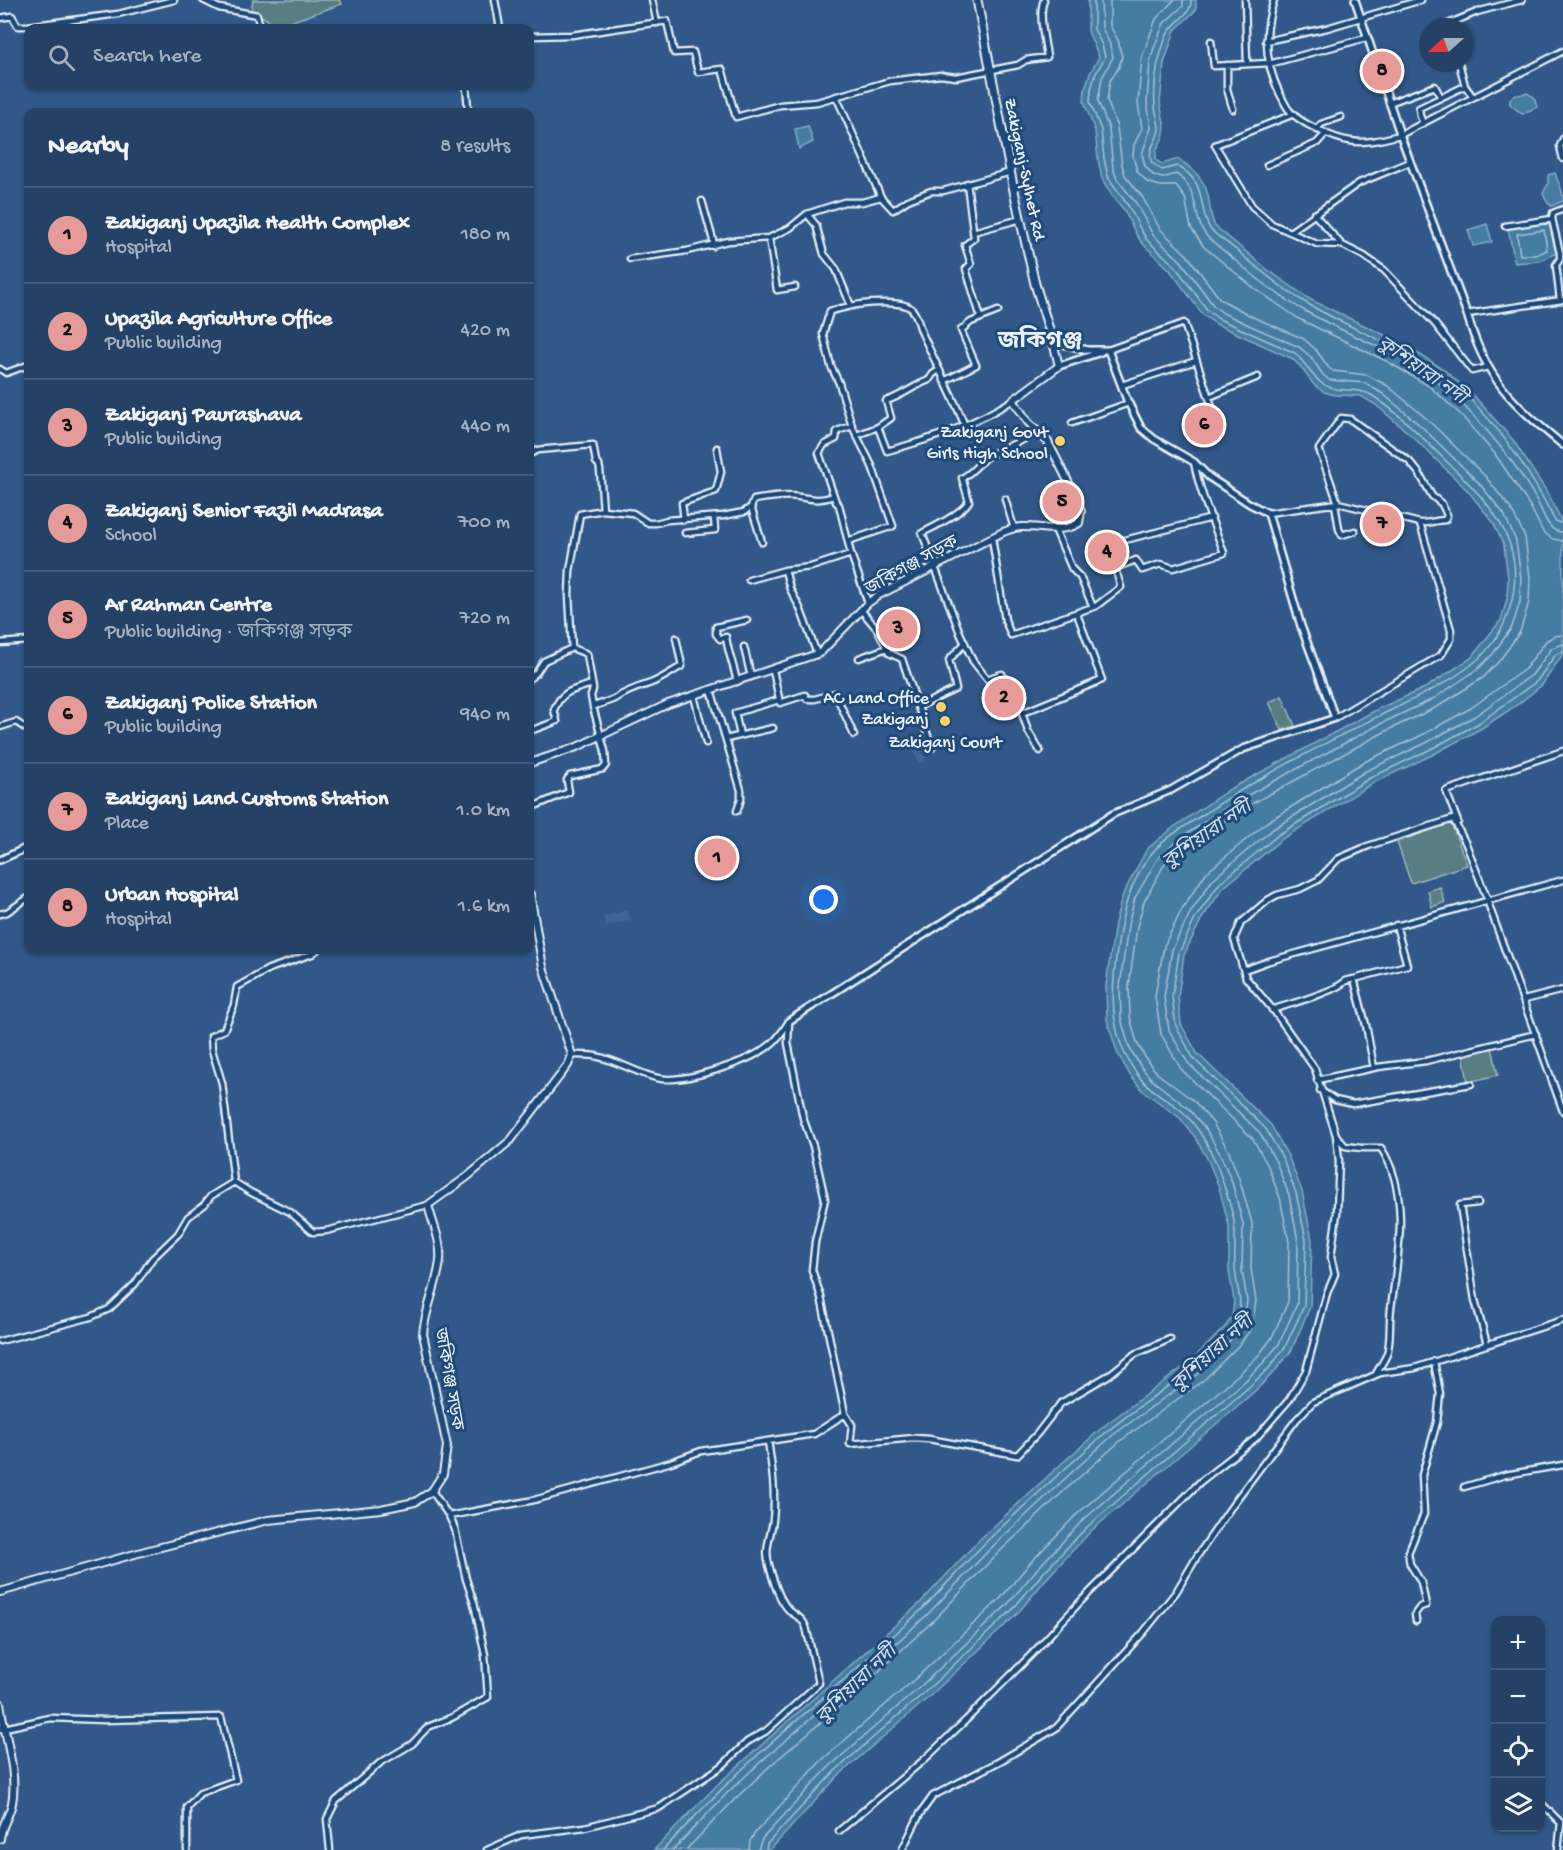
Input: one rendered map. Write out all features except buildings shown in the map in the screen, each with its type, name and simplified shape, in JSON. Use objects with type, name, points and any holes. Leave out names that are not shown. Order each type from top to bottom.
[{"type":"main road","name":"Zakiganj-Sylhet Rd","points":[[977,0],[1035,284],[1053,342]]},
{"type":"main road","points":[[1013,400],[1059,366],[1053,342]]},
{"type":"main road","name":"জকিগঞ্জ সড়ক","points":[[534,763],[577,747],[668,704],[817,654],[879,595],[1018,526],[1055,529],[1072,528],[1079,523],[1081,512],[1048,442],[1028,422],[1013,400]]},
{"type":"main road","points":[[428,1205],[467,1177],[510,1140],[568,1065],[572,1055],[543,967],[534,916]]},
{"type":"main road","name":"জকিগঞ্জ সড়ক","points":[[428,1205],[439,1243],[440,1260],[424,1319],[423,1334],[447,1446],[443,1474],[432,1491]]},
{"type":"main road","points":[[0,1592],[149,1550],[268,1520],[381,1509],[415,1502],[432,1491]]},
{"type":"main road","points":[[0,1703],[2,1729],[12,1778],[12,1803],[0,1839]]},
{"type":"street","points":[[42,24],[118,14],[174,0]]},
{"type":"street","points":[[205,0],[219,8],[256,15],[259,24]]},
{"type":"street","points":[[495,0],[499,24]]},
{"type":"street","points":[[652,0],[657,23]]},
{"type":"street","points":[[534,36],[572,35],[668,21],[673,51],[676,53],[693,52],[698,72],[722,69],[736,117],[780,105],[816,102],[906,78],[940,75],[956,77],[1047,57],[1042,14],[1044,0]]},
{"type":"street","points":[[1245,0],[1247,63]]},
{"type":"street","points":[[1274,0],[1266,53],[1274,82],[1289,111],[1317,130],[1350,141],[1380,140],[1400,135],[1563,51]]},
{"type":"street","points":[[1355,0],[1366,38],[1467,314],[1473,337],[1492,376],[1511,399],[1563,445]]},
{"type":"street","points":[[1266,41],[1327,28],[1421,0]]},
{"type":"street","points":[[1462,18],[1522,0]]},
{"type":"street","points":[[0,18],[12,16],[18,26],[24,26]]},
{"type":"street","points":[[1211,41],[1212,64],[1227,65],[1269,63],[1366,38]]},
{"type":"street","points":[[1227,65],[1227,89],[1233,109]]},
{"type":"street","points":[[1461,72],[1465,86],[1473,97]]},
{"type":"street","points":[[1389,103],[1435,86],[1441,98]]},
{"type":"street","points":[[1424,123],[1419,108],[1465,86]]},
{"type":"street","points":[[466,90],[468,108]]},
{"type":"street","points":[[836,96],[881,197],[893,210],[908,200],[931,191],[943,191],[1011,172]]},
{"type":"street","points":[[1294,114],[1215,145],[1252,206],[1272,224],[1317,244],[1342,244]]},
{"type":"street","points":[[1317,130],[1321,124],[1341,117]]},
{"type":"street","points":[[1267,165],[1317,143],[1326,133]]},
{"type":"street","points":[[1563,139],[1560,146],[1563,159]]},
{"type":"street","points":[[1290,232],[1365,180],[1410,162]]},
{"type":"street","points":[[967,183],[974,238],[965,244],[971,264],[966,269],[981,318]]},
{"type":"street","points":[[630,259],[746,239],[769,238],[790,228],[807,214],[844,202],[862,202],[881,197]]},
{"type":"street","points":[[702,201],[713,246]]},
{"type":"street","points":[[1467,314],[1562,300],[1556,265],[1560,259],[1559,242],[1552,219],[1553,213],[1563,209]]},
{"type":"street","points":[[807,214],[816,225],[824,254],[836,269],[851,306]]},
{"type":"street","points":[[1314,214],[1342,244],[1384,270],[1442,332],[1452,348],[1472,371],[1488,367]]},
{"type":"street","points":[[973,232],[1021,219]]},
{"type":"street","points":[[1505,226],[1552,219]]},
{"type":"street","points":[[769,238],[777,290],[795,287]]},
{"type":"street","points":[[848,542],[893,526],[872,466],[852,426],[839,383],[831,366],[823,334],[830,311],[863,304],[906,306],[914,312],[965,426]]},
{"type":"street","points":[[944,381],[976,365],[961,330],[998,311]]},
{"type":"street","points":[[1059,366],[1184,323],[1214,413]]},
{"type":"street","points":[[1053,342],[1088,350],[1108,350]]},
{"type":"street","points":[[1108,350],[1129,403],[1142,428],[1163,445],[1194,462],[1209,477],[1268,513],[1336,503],[1426,524],[1445,520],[1447,515],[1442,504],[1432,495],[1419,472],[1409,461],[1350,419],[1341,418],[1319,449],[1335,490],[1336,503],[1339,529],[1342,535],[1354,531]]},
{"type":"street","points":[[1122,385],[1196,361]]},
{"type":"street","points":[[0,369],[6,373],[24,366]]},
{"type":"street","points":[[857,435],[878,427],[891,418],[886,401],[929,380],[939,370]]},
{"type":"street","points":[[1209,397],[1258,377]]},
{"type":"street","points":[[878,427],[887,451],[914,445],[965,426],[1013,400]]},
{"type":"street","points":[[1072,423],[1129,403]]},
{"type":"street","points":[[852,426],[837,431],[836,439],[824,445],[819,453],[839,505],[851,554],[868,603]]},
{"type":"street","points":[[1039,432],[986,457],[973,472],[962,478],[969,501],[966,507],[940,525],[922,533],[973,661],[987,679],[1002,675],[1040,751]]},
{"type":"street","points":[[534,452],[593,445],[600,470],[603,510]]},
{"type":"street","points":[[684,520],[682,503],[716,491],[721,471],[717,448]]},
{"type":"street","points":[[992,538],[1005,620],[1011,635],[1077,614],[1093,607],[1121,587],[1115,567],[1136,560],[1142,570],[1161,564],[1173,568],[1224,553],[1201,494],[1194,462]]},
{"type":"street","points":[[572,648],[570,572],[580,514],[603,510],[633,513],[648,523],[744,512],[751,507],[754,500],[766,498],[799,496],[816,500],[834,496]]},
{"type":"street","points":[[1005,499],[1014,528]]},
{"type":"street","points":[[751,507],[762,542]]},
{"type":"street","points":[[1268,513],[1301,626],[1335,718]]},
{"type":"street","points":[[685,533],[715,530],[714,517]]},
{"type":"street","points":[[1113,543],[1212,518]]},
{"type":"street","points":[[572,1055],[597,1057],[658,1078],[693,1075],[738,1062],[760,1052],[780,1035],[789,1021],[1113,814],[1171,790],[1243,749],[1335,718],[1441,655],[1451,639],[1451,630],[1420,523]]},
{"type":"street","points":[[1055,529],[1072,570],[1080,577],[1093,607]]},
{"type":"street","points":[[748,580],[785,570],[811,567],[851,554]]},
{"type":"street","points":[[785,570],[790,589],[800,608],[817,654]]},
{"type":"street","points":[[861,610],[878,630],[889,653],[902,659],[932,748]]},
{"type":"street","points":[[1022,713],[1102,680],[1077,614]]},
{"type":"street","points":[[737,682],[729,657],[726,637],[720,639],[716,634],[716,627],[747,620]]},
{"type":"street","points":[[593,707],[615,699],[619,694],[628,690],[654,682],[682,666],[676,638]]},
{"type":"street","points":[[0,643],[24,641]]},
{"type":"street","points":[[918,707],[956,689],[949,660],[964,643]]},
{"type":"street","points":[[744,647],[751,677]]},
{"type":"street","points":[[534,675],[544,661],[572,648],[587,654],[593,707],[606,765],[603,769],[570,776],[567,780],[568,792],[534,806]]},
{"type":"street","points":[[859,657],[887,648]]},
{"type":"street","points":[[773,670],[779,700]]},
{"type":"street","points":[[534,730],[557,721],[554,710],[558,700],[568,691],[592,684]]},
{"type":"street","points":[[711,690],[741,790],[737,811]]},
{"type":"street","points":[[740,735],[735,713],[779,700],[780,703],[805,695],[807,699],[815,699],[835,693],[854,735]]},
{"type":"street","points":[[694,696],[706,743]]},
{"type":"street","points":[[0,727],[16,722],[24,727]]},
{"type":"street","points":[[726,739],[773,728]]},
{"type":"street","points":[[1563,751],[1446,791],[1563,1111]]},
{"type":"street","points":[[839,1831],[925,1759],[1032,1654],[1081,1601],[1200,1482],[1256,1438],[1289,1401],[1306,1371],[1327,1293],[1335,1274],[1331,1257],[1339,1161],[1336,1135],[1315,1069],[1246,978],[1234,939],[1241,923],[1268,900],[1318,880],[1338,859],[1454,819],[1488,901]]},
{"type":"street","points":[[0,860],[24,849]]},
{"type":"street","points":[[1244,970],[1396,925],[1563,880]]},
{"type":"street","points":[[0,914],[24,901]]},
{"type":"street","points":[[1272,1010],[1326,992],[1342,985],[1344,981],[1407,965],[1396,925]]},
{"type":"street","points":[[234,1182],[222,1083],[212,1050],[212,1036],[224,1030],[234,1005],[237,987],[269,969],[312,954]]},
{"type":"street","points":[[1354,979],[1374,1068]]},
{"type":"street","points":[[1524,1000],[1563,990]]},
{"type":"street","points":[[789,1021],[788,1043],[803,1118],[813,1146],[825,1199],[814,1242],[812,1270],[821,1297],[846,1414],[852,1425],[850,1444],[914,1438],[1017,1455],[1061,1403],[1109,1374],[1136,1354],[1170,1339]]},
{"type":"street","points":[[1317,1080],[1374,1068],[1426,1061],[1536,1034]]},
{"type":"street","points":[[1320,1090],[1335,1100],[1353,1104],[1472,1084]]},
{"type":"street","points":[[1336,1135],[1345,1146],[1381,1148],[1390,1162],[1400,1206],[1401,1233],[1387,1353],[1376,1374]]},
{"type":"street","points":[[234,1182],[290,1212],[314,1232],[428,1205]]},
{"type":"street","points":[[0,1341],[91,1317],[110,1309],[135,1284],[152,1259],[178,1234],[188,1217],[211,1196],[234,1182]]},
{"type":"street","points":[[1478,1203],[1460,1205],[1475,1300],[1487,1344]]},
{"type":"street","points":[[902,1850],[920,1814],[933,1796],[1056,1728],[1143,1634],[1176,1592],[1236,1500],[1296,1420],[1313,1402],[1376,1374],[1415,1368],[1563,1320]]},
{"type":"street","points":[[1416,1621],[1414,1614],[1426,1605],[1421,1582],[1410,1563],[1408,1553],[1424,1514],[1422,1475],[1437,1422],[1440,1395],[1434,1361]]},
{"type":"street","points":[[449,1516],[534,1500],[658,1466],[701,1451],[814,1434],[846,1414]]},
{"type":"street","points":[[487,1850],[521,1835],[585,1827],[659,1808],[722,1766],[747,1742],[766,1731],[819,1683],[806,1627],[802,1618],[791,1612],[782,1602],[768,1564],[766,1544],[773,1520],[773,1485],[768,1441]]},
{"type":"street","points":[[1464,1487],[1505,1475],[1563,1465]]},
{"type":"street","points":[[330,1850],[327,1819],[336,1801],[380,1763],[412,1744],[428,1727],[453,1717],[488,1697],[485,1656],[455,1529],[432,1491]]},
{"type":"street","points":[[2,1729],[50,1718],[104,1720],[221,1717],[236,1780],[200,1793],[187,1808],[187,1850]]},
{"type":"street","points":[[1545,1807],[1561,1823],[1558,1850]]},
{"type":"shaded area","points":[[918,744],[927,760],[919,764],[911,747]]},
{"type":"shaded area","points":[[627,910],[631,920],[606,927],[603,917]]},
{"type":"green space","points":[[253,0],[339,0],[342,4],[284,24],[268,24],[268,20],[251,10]]},
{"type":"green space","points":[[1282,696],[1295,726],[1282,730],[1269,702]]},
{"type":"green space","points":[[1451,823],[1467,865],[1411,883],[1397,842]]},
{"type":"green space","points":[[1440,887],[1445,902],[1432,907],[1428,891]]},
{"type":"green space","points":[[1492,1047],[1498,1075],[1468,1082],[1463,1054]]},
{"type":"water","name":"কুশিয়ারা নদী","points":[[1088,0],[1196,0],[1196,10],[1175,30],[1164,63],[1160,103],[1165,128],[1156,151],[1156,160],[1162,164],[1178,159],[1191,169],[1205,187],[1215,226],[1268,270],[1311,300],[1399,342],[1442,368],[1475,397],[1513,440],[1549,495],[1563,524],[1563,654],[1542,685],[1517,705],[1482,728],[1373,783],[1282,839],[1223,888],[1201,920],[1184,955],[1178,997],[1181,1024],[1197,1053],[1271,1125],[1288,1156],[1302,1191],[1312,1240],[1310,1307],[1291,1351],[1255,1391],[1091,1531],[1017,1614],[929,1697],[838,1776],[770,1850],[654,1850],[718,1784],[920,1603],[979,1540],[1049,1475],[1105,1425],[1190,1362],[1232,1317],[1234,1301],[1229,1271],[1229,1226],[1219,1187],[1208,1160],[1195,1137],[1180,1118],[1142,1090],[1130,1075],[1117,1052],[1107,1020],[1106,985],[1115,923],[1123,894],[1147,849],[1174,827],[1230,789],[1378,709],[1427,687],[1471,658],[1501,620],[1507,599],[1508,579],[1504,546],[1493,522],[1468,491],[1412,436],[1376,405],[1361,396],[1335,395],[1324,392],[1314,385],[1291,358],[1216,324],[1203,315],[1170,270],[1136,234],[1124,210],[1102,179],[1095,131],[1084,102],[1085,88],[1090,73],[1099,57],[1088,31]]},
{"type":"water","points":[[1527,93],[1534,97],[1537,107],[1522,114],[1510,104],[1510,100],[1513,96]]},
{"type":"water","points":[[808,126],[813,142],[799,149],[795,129]]},
{"type":"water","points":[[1555,173],[1563,201],[1551,206],[1543,193],[1548,184],[1548,175]]},
{"type":"water","points":[[1549,222],[1556,253],[1540,261],[1515,263],[1508,229]]},
{"type":"water","points":[[1487,224],[1492,242],[1473,246],[1468,230]]},
{"type":"place","name":"Urban Hospital","points":[[1382,71]]},
{"type":"place","name":"Zakiganj Police Station","points":[[1204,425]]},
{"type":"place","name":"Zakiganj Govt Girls High School","points":[[1060,441]]},
{"type":"place","name":"Ar Rahman Centre","points":[[1062,502]]},
{"type":"place","name":"Zakiganj Land Customs Station","points":[[1382,524]]},
{"type":"place","name":"Zakiganj Senior Fazil Madrasa","points":[[1107,552]]},
{"type":"place","name":"Zakiganj Paurashava","points":[[898,629]]},
{"type":"place","name":"Upazila Agriculture Office","points":[[1004,698]]},
{"type":"place","name":"AC Land Office Zakiganj","points":[[941,707]]},
{"type":"place","name":"Zakiganj Court","points":[[945,721]]},
{"type":"place","name":"Zakiganj Upazila Health Complex","points":[[717,858]]},
{"type":"district","name":"জকিগঞ্জ","points":[[1040,339]]}]
